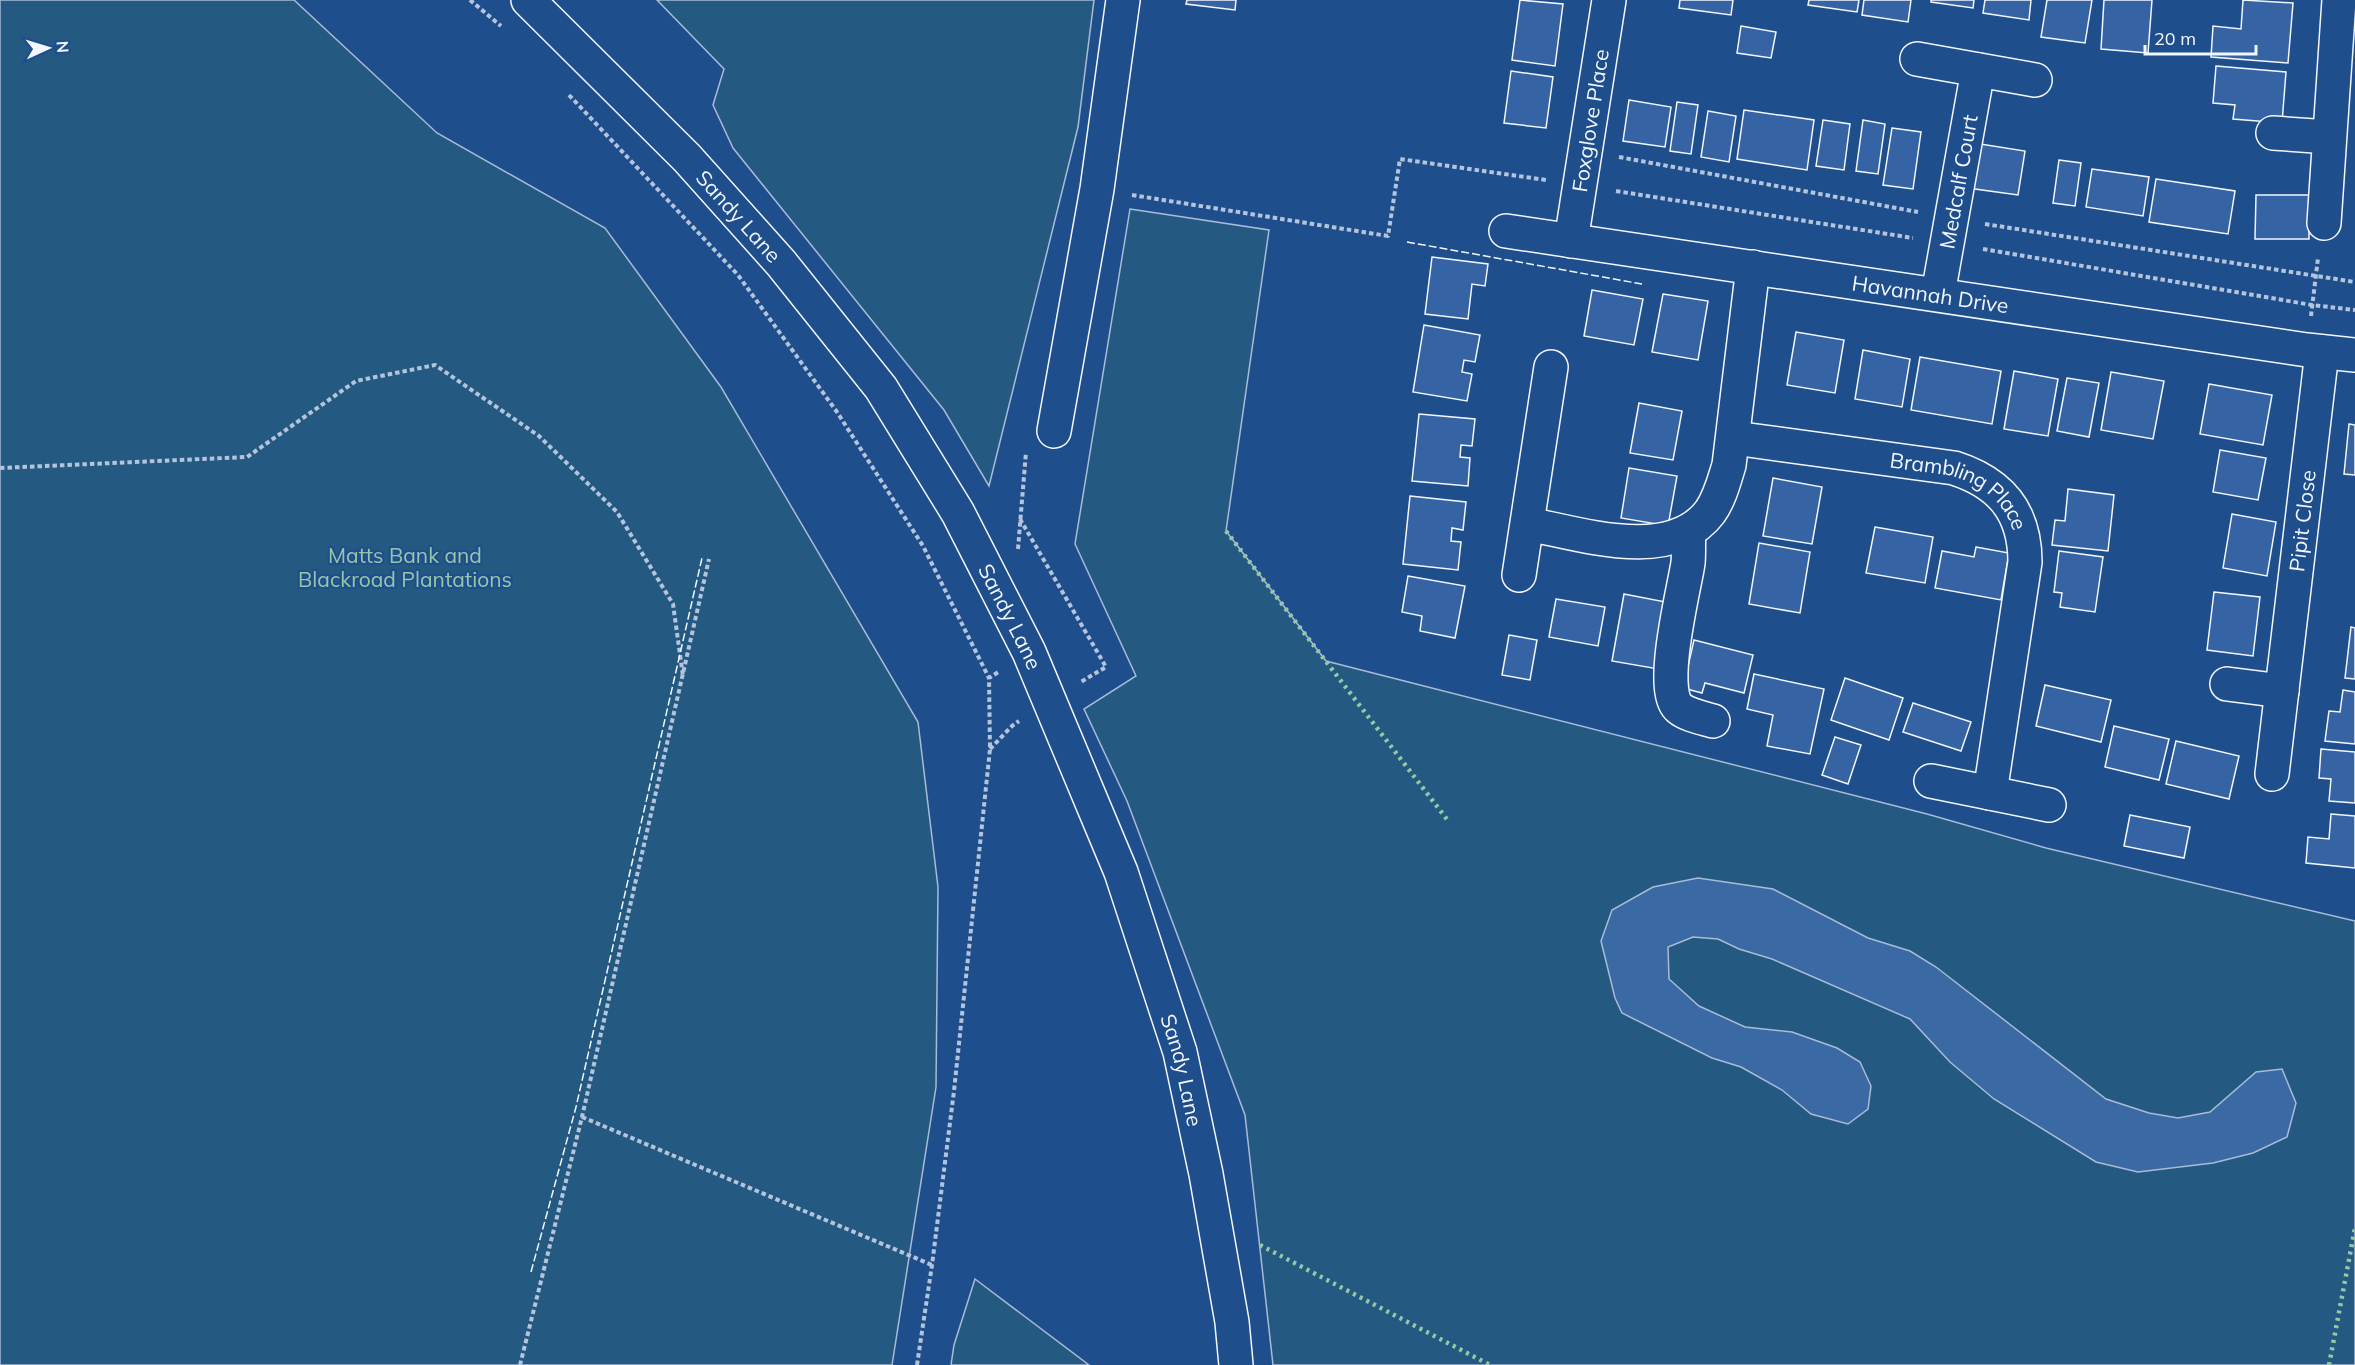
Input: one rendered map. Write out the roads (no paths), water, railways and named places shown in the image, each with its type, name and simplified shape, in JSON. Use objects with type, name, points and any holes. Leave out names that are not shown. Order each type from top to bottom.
[{"type":"street","name":"Sandy Lane","points":[[528,0],[687,158],[781,263],[881,388],[958,513],[1029,652],[1059,722],[1121,872],[1173,1029],[1206,1174],[1232,1322],[1236,1365]]},
{"type":"street","points":[[1054,431],[1097,189],[1123,0]]},
{"type":"street","name":"Foxglove Place","points":[[1571,241],[1609,0]]},
{"type":"street","points":[[2324,223],[2339,0]]},
{"type":"street","points":[[1917,59],[2035,80]]},
{"type":"street","name":"Medcalf Court","points":[[1938,294],[1978,70]]},
{"type":"street","points":[[2273,133],[2329,137]]},
{"type":"street","name":"Havannah Drive","points":[[1506,231],[2314,351],[2355,355]]},
{"type":"street","points":[[1527,524],[1644,542],[1675,538],[1701,522],[1718,497],[1729,465],[1753,267]]},
{"type":"street","name":"Pipit Close","points":[[2272,774],[2314,351]]},
{"type":"street","points":[[1519,575],[1551,367]]},
{"type":"street","name":"Brambling Place","points":[[1734,438],[1954,468],[1989,483],[2013,510],[2025,545],[2025,562],[1990,793]]},
{"type":"street","points":[[1689,531],[1688,561],[1671,658],[1671,684],[1673,698],[1679,708],[1713,721]]},
{"type":"street","points":[[2227,684],[2282,691]]},
{"type":"street","points":[[1931,781],[2049,805]]},
{"type":"park label","name":"Matts Bank and Blackroad Plantations","points":[[405,567]]}]
